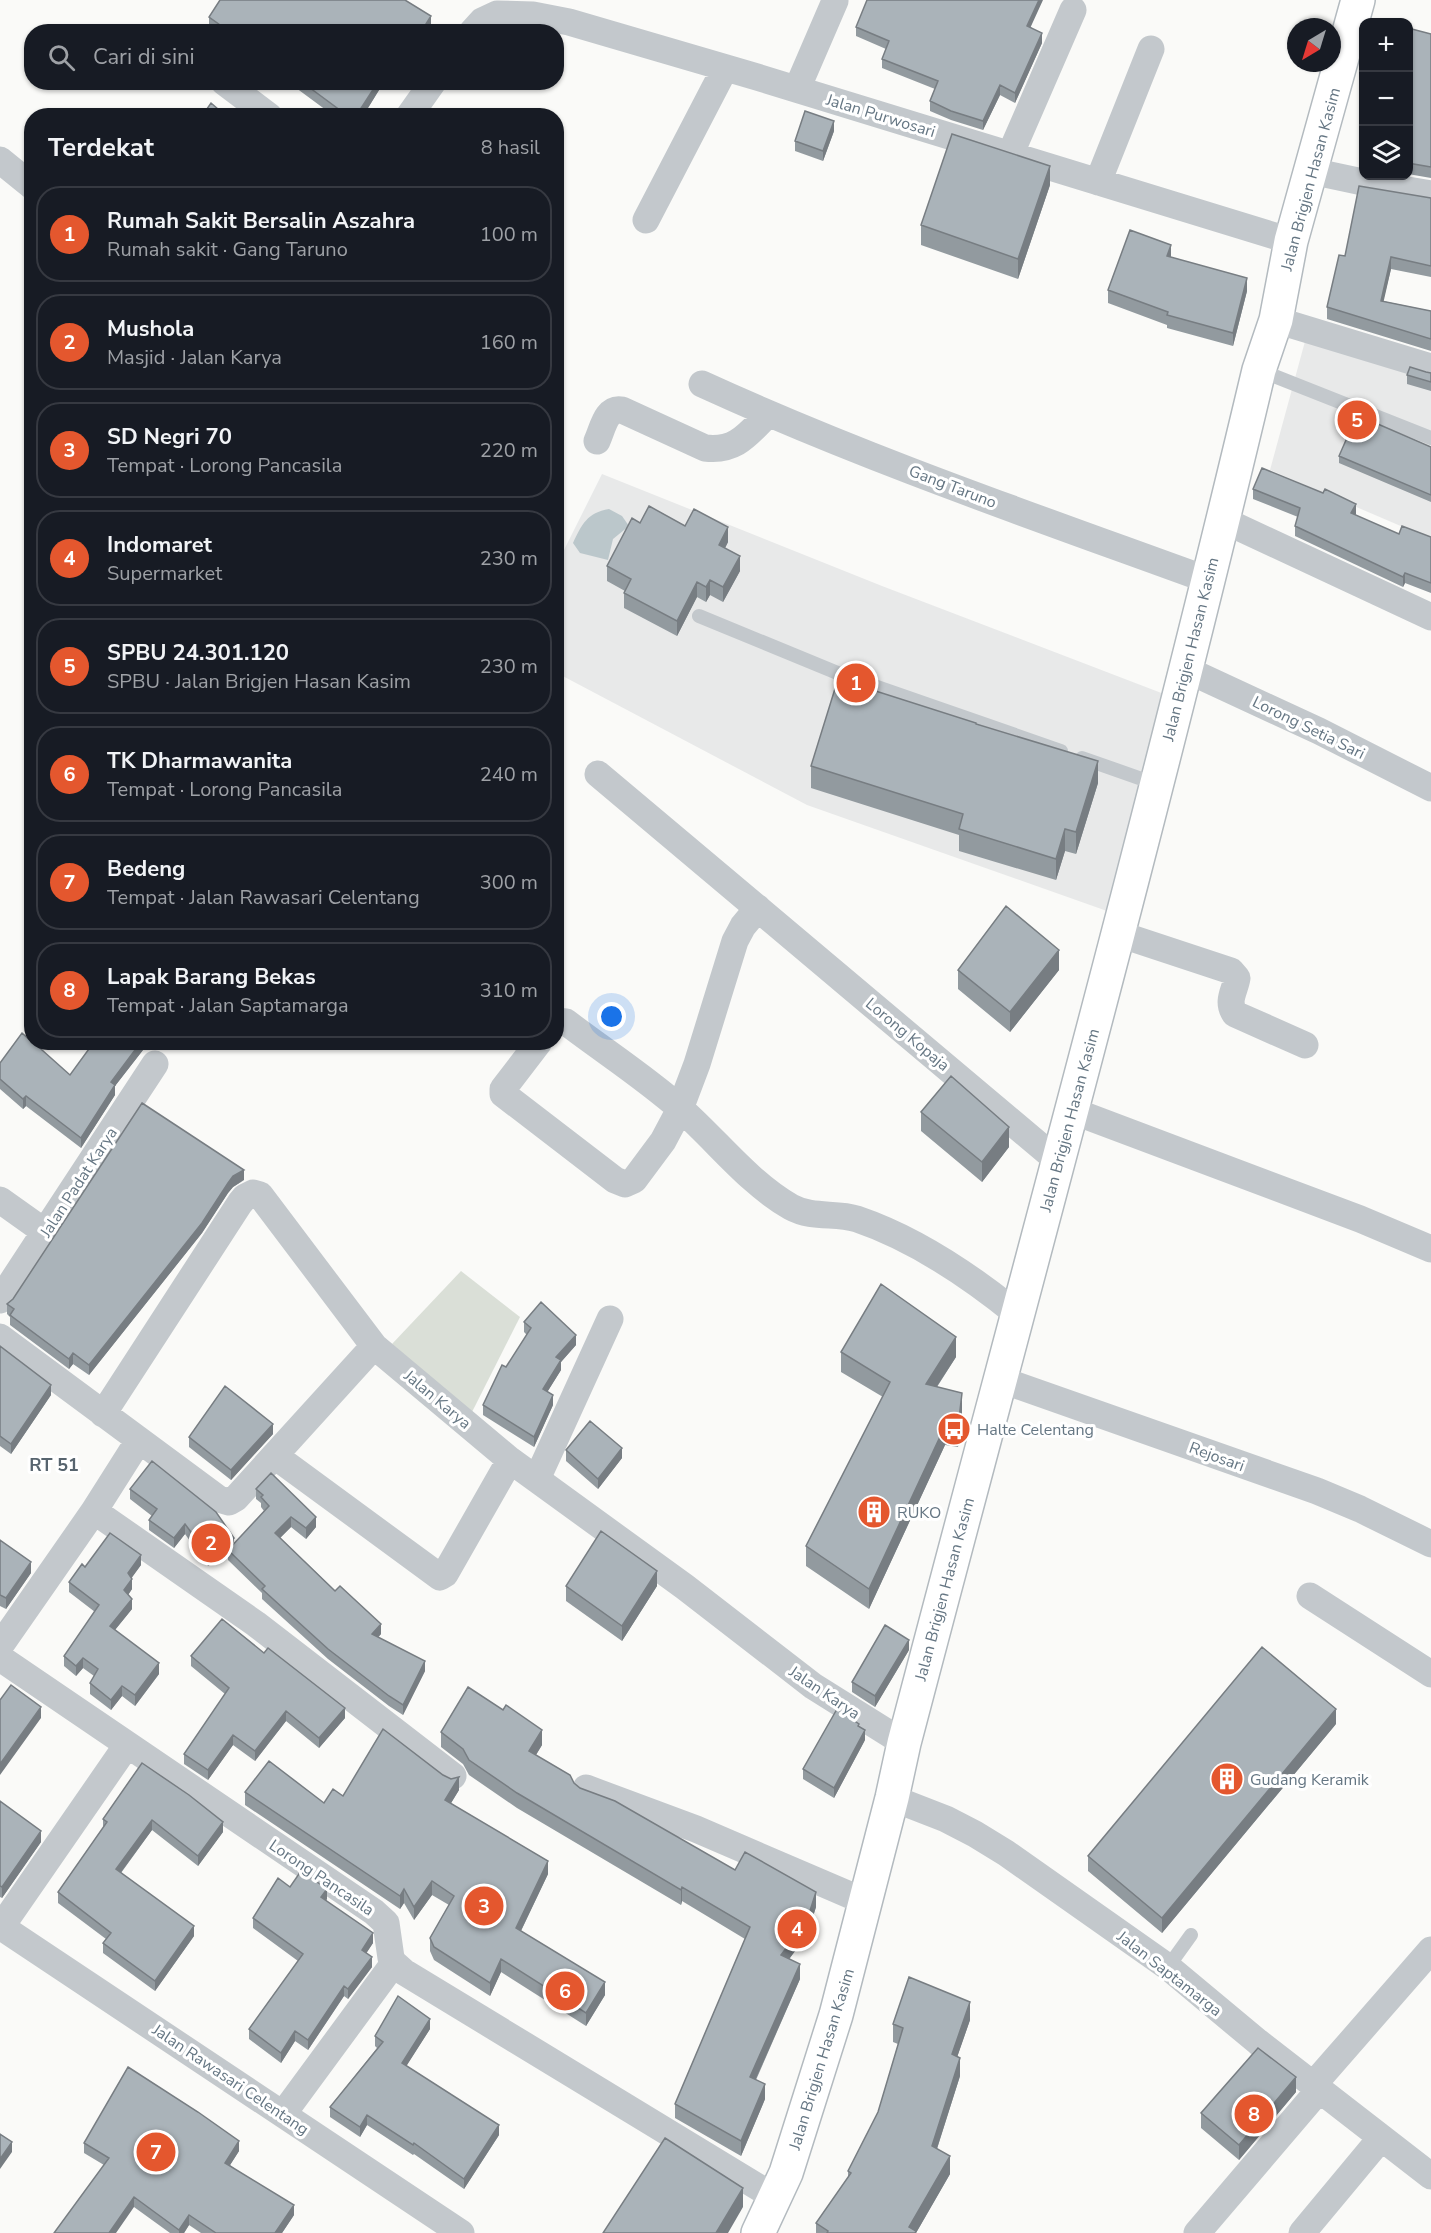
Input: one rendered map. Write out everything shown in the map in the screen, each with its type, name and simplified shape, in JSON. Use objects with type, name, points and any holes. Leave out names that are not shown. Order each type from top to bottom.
[{"type":"street","name":"Jalan Brigjen Hasan Kasim","points":[[758,2233],[776,2198],[803,2123],[836,2015],[999,1379],[1119,934],[1259,370],[1276,320],[1291,242],[1358,0]]},
{"type":"street","points":[[797,89],[836,1]]},
{"type":"street","name":"Jalan Purwosari","points":[[479,24],[508,7],[532,15],[569,22],[797,89],[1291,242]]},
{"type":"street","points":[[1010,155],[1073,10]]},
{"type":"street","points":[[1098,182],[1151,48]]},
{"type":"street","points":[[646,220],[725,68]]},
{"type":"street","points":[[235,90],[258,108]]},
{"type":"street","points":[[415,108],[427,90]]},
{"type":"street","points":[[0,160],[24,180]]},
{"type":"street","points":[[1311,171],[1431,194]]},
{"type":"street","points":[[1276,320],[1431,367]]},
{"type":"street","name":"Gang Taruno","points":[[702,384],[768,414],[973,494],[1208,580]]},
{"type":"street","points":[[597,441],[610,412],[616,409],[705,448],[717,450],[740,442],[768,414]]},
{"type":"street","points":[[1223,520],[1431,617]]},
{"type":"street","name":"Lorong Setia Sari","points":[[1185,669],[1319,731],[1431,788]]},
{"type":"street","name":"Lorong Kopaja","points":[[598,774],[1058,1161]]},
{"type":"street","points":[[532,1050],[502,1089],[503,1094],[615,1180],[625,1184],[636,1176],[663,1141],[680,1109],[697,1064],[735,941],[743,926],[758,908]]},
{"type":"street","points":[[1119,934],[1231,971],[1237,978],[1230,999],[1235,1014],[1305,1045]]},
{"type":"street","points":[[564,1022],[680,1109],[750,1175],[790,1206],[817,1216],[854,1218],[904,1238],[930,1251],[1017,1314]]},
{"type":"street","name":"Jalan Padat Karya","points":[[0,1300],[155,1064]]},
{"type":"street","points":[[1073,1111],[1360,1219],[1431,1249]]},
{"type":"street","name":"Jalan Karya","points":[[103,1414],[240,1203],[253,1193],[260,1195],[374,1346],[510,1460],[685,1587],[813,1686],[904,1743]]},
{"type":"street","points":[[0,1200],[45,1232]]},
{"type":"street","points":[[537,1479],[610,1319]]},
{"type":"street","points":[[0,1337],[139,1440],[224,1501],[229,1502],[236,1498],[374,1346]]},
{"type":"street","name":"Rejosari","points":[[999,1379],[1317,1491],[1360,1509],[1431,1544]]},
{"type":"street","points":[[0,1646],[94,1511],[139,1440]]},
{"type":"street","points":[[275,1456],[440,1577],[445,1574],[510,1460]]},
{"type":"street","points":[[94,1511],[256,1624],[453,1776]]},
{"type":"street","points":[[1310,1596],[1431,1674]]},
{"type":"street","name":"Lorong Pancasila","points":[[0,1658],[382,1919],[388,1927],[394,1963]]},
{"type":"street","points":[[1,1926],[127,1745]]},
{"type":"street","points":[[586,1788],[696,1829],[866,1902]]},
{"type":"street","name":"Jalan Saptamarga","points":[[892,1797],[946,1819],[975,1834],[1167,1967],[1316,2088],[1431,2176]]},
{"type":"street","name":"Jalan Rawasari Celentang","points":[[1,1926],[461,2233]]},
{"type":"street","points":[[1197,2233],[1431,1950]]},
{"type":"street","points":[[284,2114],[394,1963],[427,1987],[776,2198]]},
{"type":"street","points":[[1302,2233],[1381,2138]]},
{"type":"lane","points":[[1259,370],[1431,438]]},
{"type":"lane","points":[[699,616],[840,674],[1156,783]]},
{"type":"lane","points":[[1167,1967],[1191,1935]]},
{"type":"shaded area","points":[[1307,334],[1431,370],[1431,539],[1270,470]]},
{"type":"shaded area","points":[[602,474],[882,586],[1164,694],[1107,911],[807,805],[564,677],[564,550]]},
{"type":"shaded area","points":[[609,509],[622,516],[629,526],[613,539],[608,560],[580,553],[573,543],[586,520],[595,513]]},
{"type":"shaded area","points":[[461,1271],[520,1317],[471,1414],[392,1344]]},
{"type":"building","points":[[220,0],[405,0],[431,16],[426,24],[219,24],[209,17]]},
{"type":"building","points":[[867,0],[1039,0],[1027,26],[1042,33],[1015,93],[1000,85],[983,121],[951,111],[930,101],[938,81],[882,59],[889,41],[856,27]]},
{"type":"building","points":[[1413,29],[1431,34],[1431,167],[1413,164]]},
{"type":"building","points":[[313,90],[373,90],[361,108],[337,108]]},
{"type":"building","points":[[211,103],[217,108],[208,108]]},
{"type":"building","points":[[805,111],[834,121],[823,151],[795,141]]},
{"type":"building","points":[[952,134],[1050,166],[1018,259],[921,225]]},
{"type":"building","points":[[1359,186],[1431,198],[1431,266],[1391,257],[1381,301],[1431,311],[1431,339],[1327,307],[1339,255],[1345,256]]},
{"type":"building","points":[[1130,230],[1171,245],[1167,256],[1247,278],[1233,333],[1167,315],[1168,312],[1108,290]]},
{"type":"building","points":[[1410,367],[1431,373],[1431,382],[1407,375]]},
{"type":"building","points":[[1357,415],[1431,447],[1431,495],[1339,456]]},
{"type":"building","points":[[1262,468],[1323,493],[1325,489],[1356,504],[1351,513],[1399,534],[1402,526],[1431,537],[1431,583],[1405,573],[1403,577],[1295,526],[1300,508],[1253,489]]},
{"type":"building","points":[[649,506],[685,526],[694,509],[728,527],[719,545],[740,556],[723,587],[710,580],[706,587],[697,582],[677,621],[624,593],[631,579],[607,566],[632,518],[640,523]]},
{"type":"building","points":[[838,679],[1098,761],[1076,832],[1065,829],[1056,859],[959,829],[963,814],[811,766]]},
{"type":"building","points":[[1006,906],[1059,950],[1010,1012],[958,970]]},
{"type":"building","points":[[22,1033],[24,1050],[42,1050],[70,1075],[88,1050],[135,1050],[111,1082],[115,1085],[81,1138],[26,1096],[23,1099],[0,1079],[0,1063]]},
{"type":"building","points":[[951,1076],[1009,1127],[982,1162],[921,1112]]},
{"type":"building","points":[[142,1103],[244,1170],[233,1176],[202,1223],[89,1365],[73,1353],[69,1359],[10,1315],[14,1309],[7,1304],[13,1299]]},
{"type":"building","points":[[881,1284],[956,1337],[926,1384],[962,1393],[958,1427],[945,1426],[869,1589],[806,1546],[890,1382],[841,1352]]},
{"type":"building","points":[[541,1302],[576,1335],[556,1357],[561,1360],[543,1389],[553,1395],[534,1437],[483,1405],[502,1365],[506,1367],[531,1328],[524,1322]]},
{"type":"building","points":[[0,1346],[51,1385],[11,1444],[0,1436]]},
{"type":"building","points":[[225,1386],[273,1424],[231,1470],[189,1437]]},
{"type":"building","points":[[590,1421],[622,1448],[598,1479],[566,1450]]},
{"type":"building","points":[[152,1461],[216,1512],[234,1538],[208,1555],[185,1524],[174,1538],[149,1520],[157,1509],[130,1489]]},
{"type":"building","points":[[271,1473],[316,1517],[306,1528],[291,1517],[275,1533],[335,1591],[340,1586],[381,1624],[372,1634],[425,1661],[403,1705],[328,1649],[262,1589],[265,1586],[228,1550],[269,1506],[261,1497],[263,1495],[256,1489]]},
{"type":"building","points":[[601,1531],[657,1571],[622,1626],[566,1586]]},
{"type":"building","points":[[110,1533],[141,1555],[128,1573],[132,1579],[124,1590],[132,1599],[110,1626],[159,1663],[135,1695],[122,1686],[111,1700],[90,1683],[98,1669],[83,1658],[76,1666],[64,1656],[99,1605],[69,1582],[82,1564],[85,1567]]},
{"type":"building","points":[[0,1540],[31,1562],[6,1598],[0,1595]]},
{"type":"building","points":[[222,1619],[264,1653],[268,1648],[345,1708],[319,1738],[286,1711],[255,1751],[233,1735],[208,1770],[184,1754],[229,1688],[191,1656]]},
{"type":"building","points":[[885,1625],[909,1640],[875,1696],[852,1682]]},
{"type":"building","name":"Gudang Keramik","points":[[1262,1647],[1336,1709],[1162,1918],[1088,1856]]},
{"type":"building","points":[[11,1685],[41,1707],[0,1764],[0,1700]]},
{"type":"building","points":[[468,1687],[503,1710],[506,1705],[542,1730],[529,1751],[570,1775],[580,1788],[615,1801],[735,1870],[745,1852],[816,1892],[807,1920],[781,1955],[800,1964],[750,2077],[765,2084],[741,2141],[675,2104],[750,1927],[682,1887],[681,1890],[517,1793],[469,1760],[463,1749],[441,1732]]},
{"type":"building","points":[[837,1709],[865,1730],[834,1788],[803,1769]]},
{"type":"building","points":[[383,1729],[443,1775],[451,1779],[459,1777],[445,1800],[548,1861],[516,1928],[605,1982],[586,2013],[501,1959],[490,1983],[434,1947],[430,1938],[454,1896],[432,1881],[414,1907],[404,1889],[400,1896],[245,1792],[269,1761],[324,1803],[333,1789],[343,1796]]},
{"type":"building","points":[[142,1763],[189,1795],[223,1822],[198,1856],[152,1820],[116,1869],[194,1926],[155,1981],[103,1943],[111,1933],[58,1892],[107,1822],[103,1819]]},
{"type":"building","points":[[0,1801],[41,1831],[2,1887],[0,1886]]},
{"type":"building","points":[[301,1871],[327,1889],[321,1897],[373,1933],[362,1950],[372,1957],[348,1989],[344,1986],[308,2040],[295,2031],[281,2053],[249,2029],[303,1954],[253,1918],[278,1878],[290,1887]]},
{"type":"building","points":[[909,1977],[970,2002],[952,2054],[960,2058],[932,2146],[950,2156],[909,2227],[916,2231],[915,2233],[827,2233],[828,2231],[816,2223],[851,2173],[848,2171],[878,2112],[903,2028],[893,2024]]},
{"type":"building","points":[[398,1996],[430,2019],[402,2063],[499,2125],[464,2179],[414,2143],[413,2145],[367,2115],[360,2127],[330,2107],[383,2042],[375,2036]]},
{"type":"building","points":[[1258,2048],[1296,2077],[1239,2145],[1201,2113]]},
{"type":"building","points":[[128,2067],[239,2141],[225,2163],[294,2205],[275,2233],[216,2233],[189,2215],[179,2230],[134,2197],[109,2233],[54,2233],[109,2158],[84,2143]]},
{"type":"building","points":[[0,2134],[12,2142],[0,2159]]},
{"type":"building","points":[[665,2138],[743,2188],[716,2233],[603,2233]]},
{"type":"place","name":"SPBU 24.301.120","points":[[1357,420]]},
{"type":"place","name":"Rumah Sakit Bersalin Aszahra","points":[[856,683]]},
{"type":"place","name":"Halte Celentang","points":[[954,1429]]},
{"type":"place","name":"RUKO","points":[[874,1512]]},
{"type":"place","name":"Mushola","points":[[211,1543]]},
{"type":"place","name":"Gudang Keramik","points":[[1227,1779]]},
{"type":"place","name":"SD Negri 70","points":[[484,1906]]},
{"type":"place","name":"Indomaret","points":[[797,1929]]},
{"type":"place","name":"TK Dharmawanita","points":[[565,1991]]},
{"type":"place","name":"Lapak Barang Bekas","points":[[1254,2114]]},
{"type":"place","name":"Bedeng","points":[[156,2152]]},
{"type":"district","name":"RT 51","points":[[54,1465]]}]
